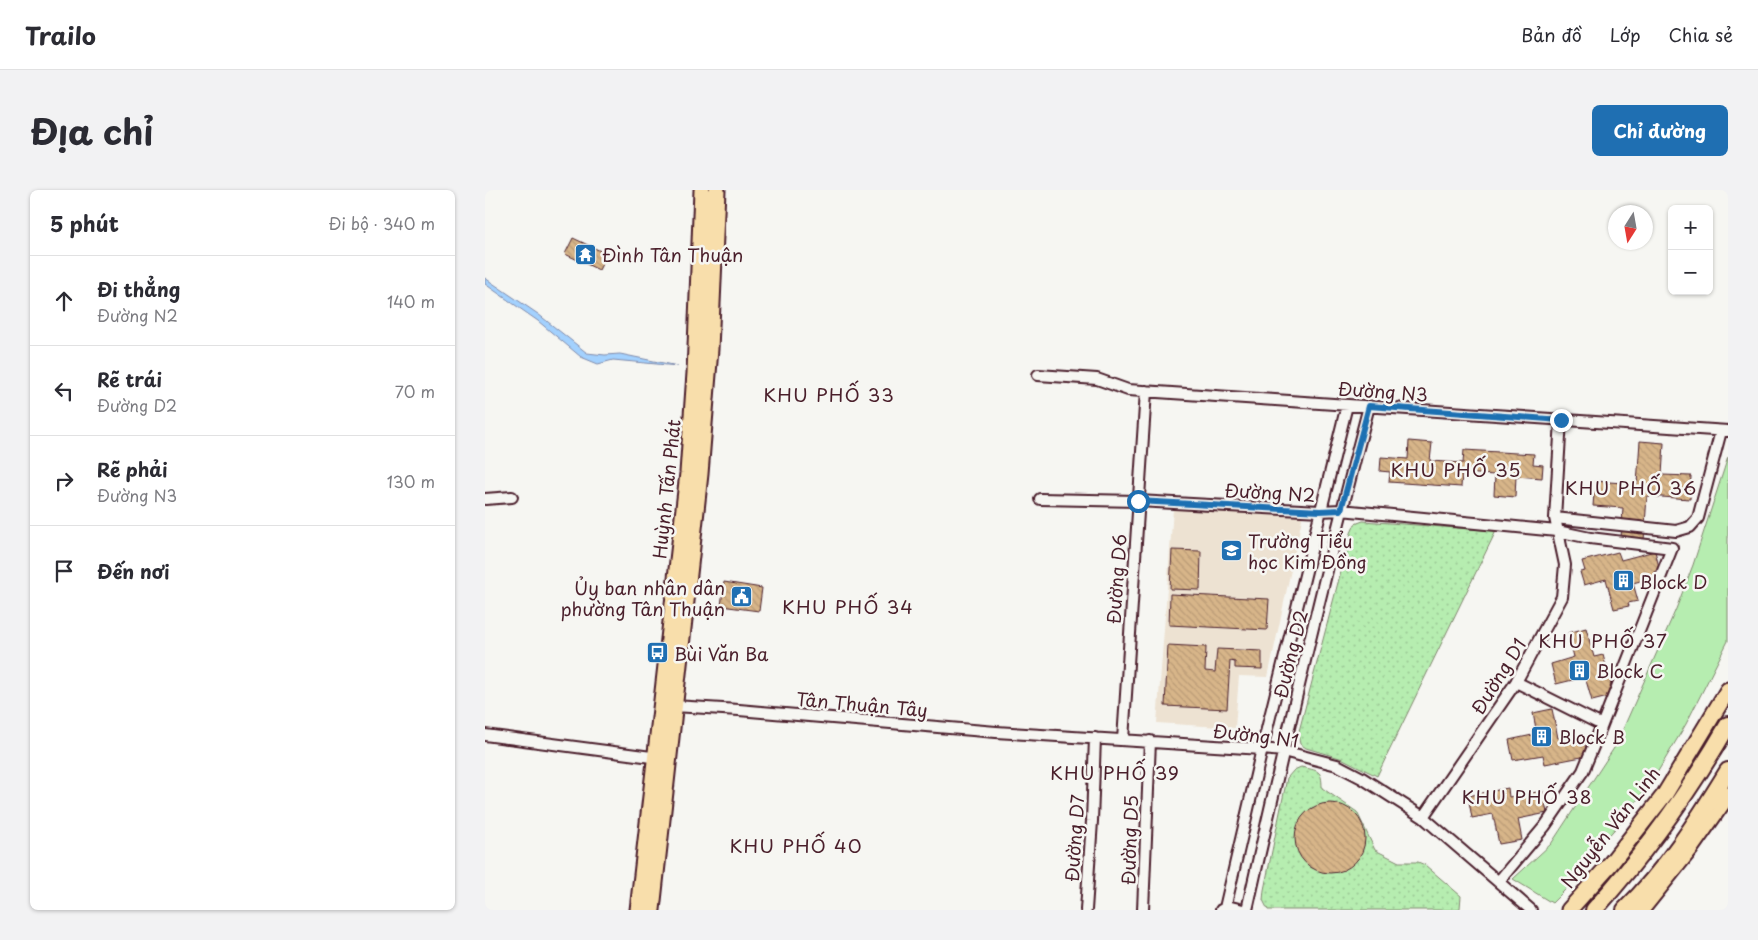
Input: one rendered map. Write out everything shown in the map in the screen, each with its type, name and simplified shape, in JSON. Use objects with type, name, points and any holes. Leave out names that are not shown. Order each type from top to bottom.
[{"type":"highway","points":[[1594,910],[1640,856],[1669,818],[1728,725]]},
{"type":"highway","points":[[1625,910],[1689,832],[1728,771]]},
{"type":"main road","name":"Huỳnh Tấn Phát","points":[[638,910],[662,758],[710,349],[707,249],[702,190]]},
{"type":"main road","name":"Huỳnh Tấn Phát","points":[[707,249],[717,190]]},
{"type":"main road","name":"Huỳnh Tấn Phát","points":[[652,910],[662,758],[674,706],[694,474]]},
{"type":"main road","name":"Nguyễn Văn Linh","points":[[1569,910],[1611,863],[1665,794],[1728,690]]},
{"type":"main road","points":[[1641,910],[1690,849],[1728,795]]},
{"type":"street","name":"Đường N3","points":[[1038,375],[1097,379],[1128,390],[1725,431]]},
{"type":"street","name":"Đường D6","points":[[1123,740],[1146,391]]},
{"type":"street","name":"Đường D2","points":[[1223,909],[1347,405]]},
{"type":"street","name":"Đường D2","points":[[1247,910],[1341,510],[1369,406]]},
{"type":"street","name":"Đường D1","points":[[1423,817],[1516,682],[1562,598],[1565,565],[1555,518],[1561,420]]},
{"type":"street","points":[[1555,518],[1676,531],[1684,530],[1696,521],[1725,431]]},
{"type":"street","points":[[485,499],[512,497]]},
{"type":"street","name":"Đường N2","points":[[1039,499],[1138,501],[1320,511],[1341,510],[1557,531],[1590,538],[1672,548],[1602,725]]},
{"type":"street","points":[[1590,538],[1592,522]]},
{"type":"street","points":[[1653,546],[1655,529]]},
{"type":"street","points":[[1499,881],[1545,826],[1583,771],[1602,725],[1516,682]]},
{"type":"street","name":"Tân Thuận Tây","points":[[674,706],[1047,735]]},
{"type":"street","name":"Đường N1","points":[[1047,735],[1283,751],[1337,765],[1362,778],[1423,817],[1531,910]]},
{"type":"street","points":[[485,736],[662,758]]},
{"type":"street","name":"Đường D7","points":[[1086,910],[1095,738]]},
{"type":"street","name":"Đường D5","points":[[1143,910],[1150,741]]},
{"type":"street","points":[[1223,909],[1237,908],[1243,910]]},
{"type":"shaded area","name":"Trường Tiểu học Kim Đồng","points":[[1173,509],[1303,514],[1268,677],[1239,676],[1235,728],[1157,723]]},
{"type":"green space","points":[[1728,457],[1728,641],[1686,724],[1657,773],[1621,822],[1586,861],[1567,888],[1552,903],[1513,879],[1551,844],[1616,745],[1676,609],[1693,565]]},
{"type":"green space","points":[[1363,521],[1496,531],[1377,776],[1343,759],[1306,748],[1300,744],[1298,735],[1351,533],[1355,524]]},
{"type":"green space","points":[[1301,767],[1318,772],[1321,777],[1322,788],[1357,812],[1375,850],[1399,862],[1418,862],[1425,865],[1461,896],[1460,908],[1457,910],[1268,910],[1263,900],[1264,890],[1287,778],[1294,770]]},
{"type":"water","points":[[485,278],[538,314],[587,353],[620,354],[678,366],[613,360],[598,364],[581,357],[538,321],[485,284]]},
{"type":"building","name":"Đình Tân Thuận","points":[[573,238],[607,254],[599,270],[565,254]]},
{"type":"building","points":[[1409,441],[1432,443],[1430,461],[1463,463],[1464,450],[1534,454],[1533,464],[1543,465],[1542,478],[1516,476],[1515,497],[1494,495],[1495,475],[1462,473],[1461,487],[1389,482],[1390,472],[1380,471],[1381,457],[1408,459]]},
{"type":"building","points":[[1640,441],[1664,443],[1662,475],[1691,476],[1690,499],[1647,496],[1644,540],[1621,538],[1623,508],[1593,506],[1595,481],[1637,484]]},
{"type":"building","points":[[1172,550],[1201,551],[1200,590],[1170,589]]},
{"type":"building","name":"Block D","points":[[1655,551],[1661,575],[1633,583],[1638,601],[1628,603],[1629,606],[1614,609],[1606,579],[1584,585],[1580,572],[1585,571],[1582,561],[1618,552],[1621,560]]},
{"type":"building","name":"Ủy ban nhân dân phường Tân Thuận","points":[[724,582],[762,588],[759,611],[721,606]]},
{"type":"building","points":[[1170,594],[1269,599],[1267,630],[1169,625]]},
{"type":"building","name":"Block C","points":[[1586,628],[1594,657],[1603,655],[1613,692],[1607,694],[1608,697],[1592,701],[1585,677],[1556,684],[1551,664],[1574,657],[1568,633]]},
{"type":"building","points":[[1168,645],[1206,647],[1205,671],[1215,672],[1217,649],[1262,651],[1262,669],[1235,668],[1235,662],[1230,661],[1227,709],[1165,706]]},
{"type":"building","name":"Block B","points":[[1552,709],[1558,738],[1583,734],[1587,756],[1545,764],[1543,755],[1513,760],[1509,740],[1537,734],[1533,713]]},
{"type":"building","points":[[1508,788],[1509,797],[1543,791],[1547,813],[1518,819],[1522,840],[1499,844],[1493,814],[1472,818],[1468,796]]},
{"type":"building","points":[[1323,803],[1337,803],[1350,809],[1359,818],[1365,831],[1363,851],[1355,863],[1337,873],[1323,873],[1310,867],[1301,858],[1295,845],[1295,831],[1301,818],[1310,809]]},
{"type":"place","name":"Đình Tân Thuận","points":[[586,254]]},
{"type":"place","name":"Trường Tiểu học Kim Đồng","points":[[1232,550]]},
{"type":"place","name":"Block D","points":[[1623,581]]},
{"type":"place","name":"Ủy ban nhân dân phường Tân Thuận","points":[[741,597]]},
{"type":"place","name":"Bùi Văn Ba","points":[[658,653]]},
{"type":"place","name":"Block C","points":[[1580,670]]},
{"type":"place","name":"Block B","points":[[1542,736]]},
{"type":"district","name":"KHU PHỐ 33","points":[[829,394]]},
{"type":"district","name":"KHU PHỐ 35","points":[[1456,469]]},
{"type":"district","name":"KHU PHỐ 36","points":[[1631,487]]},
{"type":"district","name":"KHU PHỐ 34","points":[[848,606]]},
{"type":"district","name":"KHU PHỐ 37","points":[[1603,640]]},
{"type":"district","name":"KHU PHỐ 39","points":[[1115,772]]},
{"type":"district","name":"KHU PHỐ 38","points":[[1527,796]]},
{"type":"district","name":"KHU PHỐ 40","points":[[796,845]]},
{"type":"route","points":[[1138,501],[1320,511],[1341,510],[1369,406],[1561,420]]}]
